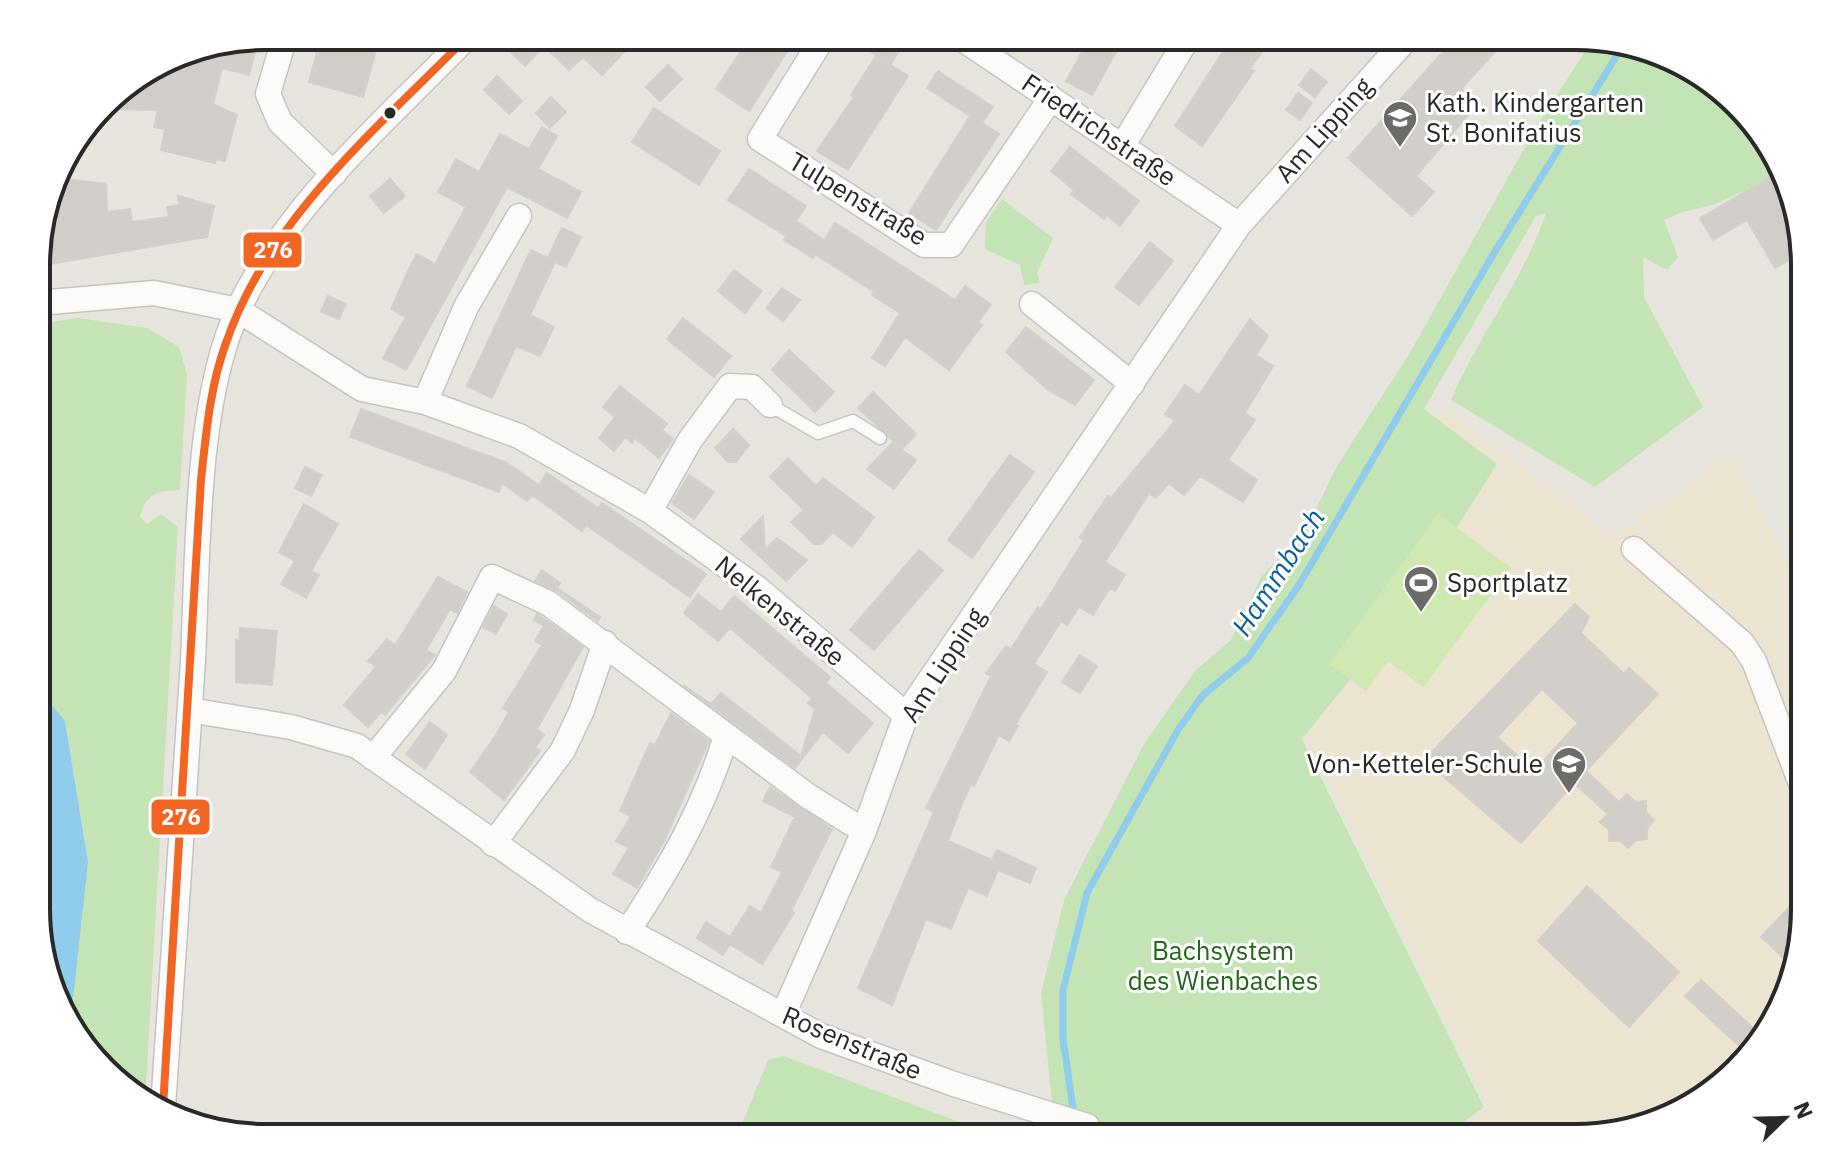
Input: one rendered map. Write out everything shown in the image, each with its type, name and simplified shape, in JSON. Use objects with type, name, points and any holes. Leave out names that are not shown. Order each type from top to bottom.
[{"type":"street","points":[[281,50],[268,94],[280,122],[334,174]]},
{"type":"street","points":[[164,1098],[202,495],[216,372],[238,310],[270,256],[334,174],[454,50]]},
{"type":"street","name":"Tulpenstraße","points":[[815,50],[760,139],[924,245],[951,245],[1051,98]]},
{"type":"street","name":"Friedrichstraße","points":[[979,50],[1239,225]]},
{"type":"street","points":[[1123,145],[1181,50]]},
{"type":"street","name":"Am Lipping","points":[[783,1015],[864,831],[906,715],[1239,225],[1396,50]]},
{"type":"street","points":[[425,402],[466,307],[519,216]]},
{"type":"street","points":[[50,302],[154,293],[238,310]]},
{"type":"street","points":[[1032,304],[1132,384]]},
{"type":"street","name":"Nelkenstraße","points":[[238,310],[362,389],[425,402],[519,436],[650,511],[757,588],[906,715]]},
{"type":"street","points":[[650,511],[690,440],[730,386],[752,387],[770,405]]},
{"type":"street","points":[[1634,549],[1742,643],[1754,661],[1791,757]]},
{"type":"street","points":[[373,758],[444,671],[492,577],[548,603],[808,796],[864,831]]},
{"type":"street","points":[[493,844],[563,750],[582,710],[605,643]]},
{"type":"street","name":"Rosenstraße","points":[[190,710],[291,727],[357,746],[493,844],[627,932],[821,1036],[1076,1124]]},
{"type":"street","points":[[627,932],[689,832],[712,784],[726,736]]},
{"type":"lane","points":[[770,405],[818,433],[853,421],[880,438]]},
{"type":"shaded area","name":"Von-Ketteler-Schule","points":[[1444,408],[1615,538],[1730,456],[1791,572],[1791,923],[1780,978],[1755,1029],[1718,1071],[1684,1095],[1645,1113],[1590,1124],[1467,1124],[1489,1107],[1270,666],[1421,432]]},
{"type":"green space","name":"Bachsystem des Wienbaches","points":[[1586,50],[1618,54],[1671,72],[1718,103],[1755,145],[1772,178],[1713,205],[1664,220],[1678,257],[1667,270],[1643,257],[1644,297],[1703,407],[1595,487],[1451,400],[1526,261],[1546,213],[1536,216],[1424,409],[1497,464],[1400,617],[1302,739],[1484,1107],[1461,1124],[1054,1124],[1041,993],[1064,900],[1144,744],[1195,671],[1231,640],[1261,577],[1306,530],[1338,464],[1408,356],[1538,124]]},
{"type":"green space","points":[[1002,199],[1053,238],[1037,273],[1040,283],[1024,285],[1020,265],[985,249],[986,222]]},
{"type":"green space","points":[[78,318],[147,328],[179,347],[187,374],[180,490],[153,495],[145,503],[140,517],[147,524],[161,514],[178,527],[146,1088],[94,1040],[73,1004],[88,862],[65,721],[50,703],[50,322]]},
{"type":"green space","name":"Sportplatz","points":[[1438,514],[1511,568],[1423,687],[1388,661],[1366,691],[1329,664]]},
{"type":"green space","points":[[784,1056],[965,1124],[742,1124],[768,1060]]},
{"type":"water","points":[[50,703],[65,721],[88,862],[73,1004],[57,965],[52,937]]},
{"type":"building","points":[[317,50],[376,50],[363,97],[309,82]]},
{"type":"building","points":[[508,50],[540,50],[525,66]]},
{"type":"building","points":[[548,50],[626,50],[602,75],[583,57],[569,70]]},
{"type":"building","points":[[742,50],[788,50],[749,111],[716,89]]},
{"type":"building","points":[[868,50],[899,50],[891,64]]},
{"type":"building","points":[[1083,50],[1117,50],[1092,95],[1066,81]]},
{"type":"building","points":[[1224,50],[1263,50],[1250,69],[1254,71],[1202,146],[1175,126]]},
{"type":"building","points":[[1444,50],[1496,50],[1462,88],[1467,92],[1458,103],[1469,114],[1416,176],[1434,192],[1412,216],[1348,158]]},
{"type":"building","points":[[255,51],[249,75],[222,68],[213,104],[237,115],[225,161],[216,159],[215,163],[161,150],[165,129],[154,127],[158,110],[117,109],[145,86],[196,61]]},
{"type":"building","points":[[876,56],[908,76],[848,170],[817,151],[854,97],[851,95]]},
{"type":"building","points":[[668,65],[682,79],[660,101],[646,87]]},
{"type":"building","points":[[1311,69],[1327,82],[1315,97],[1299,85]]},
{"type":"building","points":[[938,71],[993,107],[982,123],[999,134],[936,230],[909,213],[970,116],[927,88]]},
{"type":"building","points":[[497,76],[522,101],[509,114],[484,90]]},
{"type":"building","points":[[1298,93],[1312,103],[1300,120],[1286,110]]},
{"type":"building","points":[[551,97],[566,112],[550,128],[536,113]]},
{"type":"building","points":[[654,108],[720,151],[699,185],[632,142]]},
{"type":"building","points":[[542,127],[557,136],[538,169],[581,192],[567,218],[507,187],[406,370],[383,358],[406,317],[391,309],[417,254],[435,264],[466,207],[438,192],[456,159],[479,172],[500,134],[529,149]]},
{"type":"building","points":[[1070,147],[1139,201],[1120,226],[1107,215],[1104,219],[1071,194],[1074,190],[1051,171]]},
{"type":"building","points":[[749,169],[806,206],[796,221],[824,240],[835,223],[955,300],[965,286],[991,305],[978,322],[982,325],[949,370],[905,337],[885,366],[872,358],[900,313],[872,295],[874,292],[815,254],[813,258],[784,240],[786,236],[728,200]]},
{"type":"building","points":[[1772,176],[1787,223],[1791,259],[1775,268],[1747,220],[1713,240],[1700,218]]},
{"type":"building","points":[[390,179],[405,196],[384,213],[370,196]]},
{"type":"building","points":[[68,180],[106,184],[107,212],[130,209],[132,222],[169,217],[167,207],[180,205],[178,196],[214,206],[207,237],[50,264],[57,209]]},
{"type":"building","points":[[562,228],[581,237],[566,267],[555,262],[530,315],[554,327],[540,356],[516,346],[492,398],[467,386],[531,250],[548,258]]},
{"type":"building","points":[[1150,242],[1173,261],[1139,305],[1115,287]]},
{"type":"building","points":[[734,270],[762,291],[745,313],[718,291]]},
{"type":"building","points":[[782,288],[800,300],[783,321],[766,308]]},
{"type":"building","points":[[328,296],[346,304],[339,319],[321,312]]},
{"type":"building","points":[[683,318],[731,356],[714,377],[667,339]]},
{"type":"building","points":[[1250,319],[1268,336],[1256,355],[1273,366],[1245,413],[1255,420],[1228,460],[1257,480],[1243,502],[1200,476],[1184,495],[1169,483],[1156,498],[1149,493],[1105,562],[1125,575],[1115,591],[1110,588],[1093,615],[1079,607],[1067,625],[1061,621],[1034,664],[1047,672],[1015,725],[1018,726],[1009,741],[999,735],[974,786],[971,785],[963,801],[948,841],[992,860],[997,850],[1036,868],[1030,883],[998,870],[987,896],[968,888],[951,929],[926,919],[892,1005],[858,988],[934,812],[926,808],[991,676],[986,673],[1006,646],[1011,649],[1038,607],[1041,609],[1084,540],[1080,537],[1108,496],[1111,498],[1175,421],[1165,414],[1185,385],[1199,395]]},
{"type":"building","points":[[1026,327],[1094,380],[1075,405],[1048,390],[1006,352]]},
{"type":"building","points":[[789,350],[834,392],[815,412],[772,370]]},
{"type":"building","points":[[620,386],[667,424],[662,430],[673,439],[659,458],[635,438],[632,443],[625,437],[614,451],[599,438],[615,417],[603,407]]},
{"type":"building","points":[[873,392],[916,434],[902,449],[858,408]]},
{"type":"building","points":[[361,409],[507,463],[539,485],[547,473],[598,508],[602,503],[706,574],[690,597],[586,525],[582,531],[532,495],[527,501],[502,483],[499,492],[350,437]]},
{"type":"building","points":[[733,429],[749,445],[736,462],[728,462],[715,448]]},
{"type":"building","points":[[892,443],[916,460],[894,489],[867,469]]},
{"type":"building","points":[[1010,455],[1034,472],[972,558],[948,540]]},
{"type":"building","points":[[788,458],[816,486],[823,478],[874,517],[852,547],[833,532],[821,544],[814,544],[791,522],[804,510],[770,477]]},
{"type":"building","points":[[305,467],[322,475],[311,496],[295,488]]},
{"type":"building","points":[[689,475],[714,492],[694,519],[672,503]]},
{"type":"building","points":[[304,504],[338,524],[311,571],[319,575],[306,598],[281,584],[295,561],[279,552]]},
{"type":"building","points":[[763,516],[765,550],[777,538],[807,560],[786,581],[741,539]]},
{"type":"building","points":[[919,550],[943,570],[874,650],[850,630]]},
{"type":"building","points":[[542,570],[560,583],[557,588],[600,617],[598,621],[557,591],[535,581]]},
{"type":"building","points":[[438,577],[467,592],[457,613],[450,609],[426,650],[435,655],[385,715],[381,712],[368,727],[344,705],[376,667],[368,661],[387,639],[395,645]]},
{"type":"building","points":[[698,594],[721,612],[734,596],[830,677],[826,683],[873,723],[848,753],[823,732],[795,768],[683,685],[711,704],[721,693],[801,756],[815,709],[808,703],[812,698],[730,628],[718,641],[684,613]]},
{"type":"building","name":"Von-Ketteler-Schule","points":[[1575,604],[1589,617],[1581,633],[1624,674],[1629,668],[1658,694],[1586,771],[1619,802],[1627,794],[1635,802],[1646,801],[1646,812],[1654,820],[1647,829],[1647,839],[1636,840],[1628,848],[1620,841],[1609,841],[1609,830],[1600,822],[1608,814],[1574,783],[1521,843],[1424,760]],"holes":[[[1542,689],[1578,723],[1534,771],[1497,737]]]},
{"type":"building","points":[[494,606],[507,614],[496,634],[483,627]]},
{"type":"building","points":[[537,614],[583,647],[537,729],[544,735],[535,748],[540,751],[504,800],[470,772],[496,735],[509,712],[503,708],[542,645],[535,641],[544,626],[534,620]]},
{"type":"building","points":[[240,628],[277,631],[272,685],[236,682],[236,640],[239,641]]},
{"type":"building","points":[[1080,655],[1097,666],[1080,693],[1062,682]]},
{"type":"building","points":[[671,713],[709,741],[664,841],[637,888],[613,874],[629,848],[616,841],[631,816],[620,811],[650,743],[655,745]]},
{"type":"building","points":[[430,722],[447,735],[425,769],[406,754]]},
{"type":"building","points":[[770,787],[832,829],[791,911],[794,913],[762,964],[730,944],[723,955],[697,938],[706,922],[730,937],[750,906],[761,913],[782,872],[771,867],[795,817],[763,801]]},
{"type":"building","points":[[1587,886],[1679,972],[1629,1027],[1538,941]]},
{"type":"building","points":[[1791,905],[1785,959],[1761,937]]},
{"type":"building","points":[[1701,980],[1755,1029],[1741,1047],[1685,996]]},
{"type":"waterway","name":"Hammbach","points":[[1070,1124],[1073,1108],[1063,1039],[1063,990],[1087,893],[1178,730],[1202,696],[1248,658],[1299,585],[1497,248],[1618,54]]},
{"type":"transit line","name":"276","points":[[164,1098],[201,480],[216,376],[245,297],[269,255],[298,215],[363,140],[454,50]]},
{"type":"place","name":"Kath. Kindergarten St. Bonifatius","points":[[1400,149]]},
{"type":"place","name":"Sportplatz","points":[[1421,614]]},
{"type":"place","name":"Von-Ketteler-Schule","points":[[1569,795]]}]
